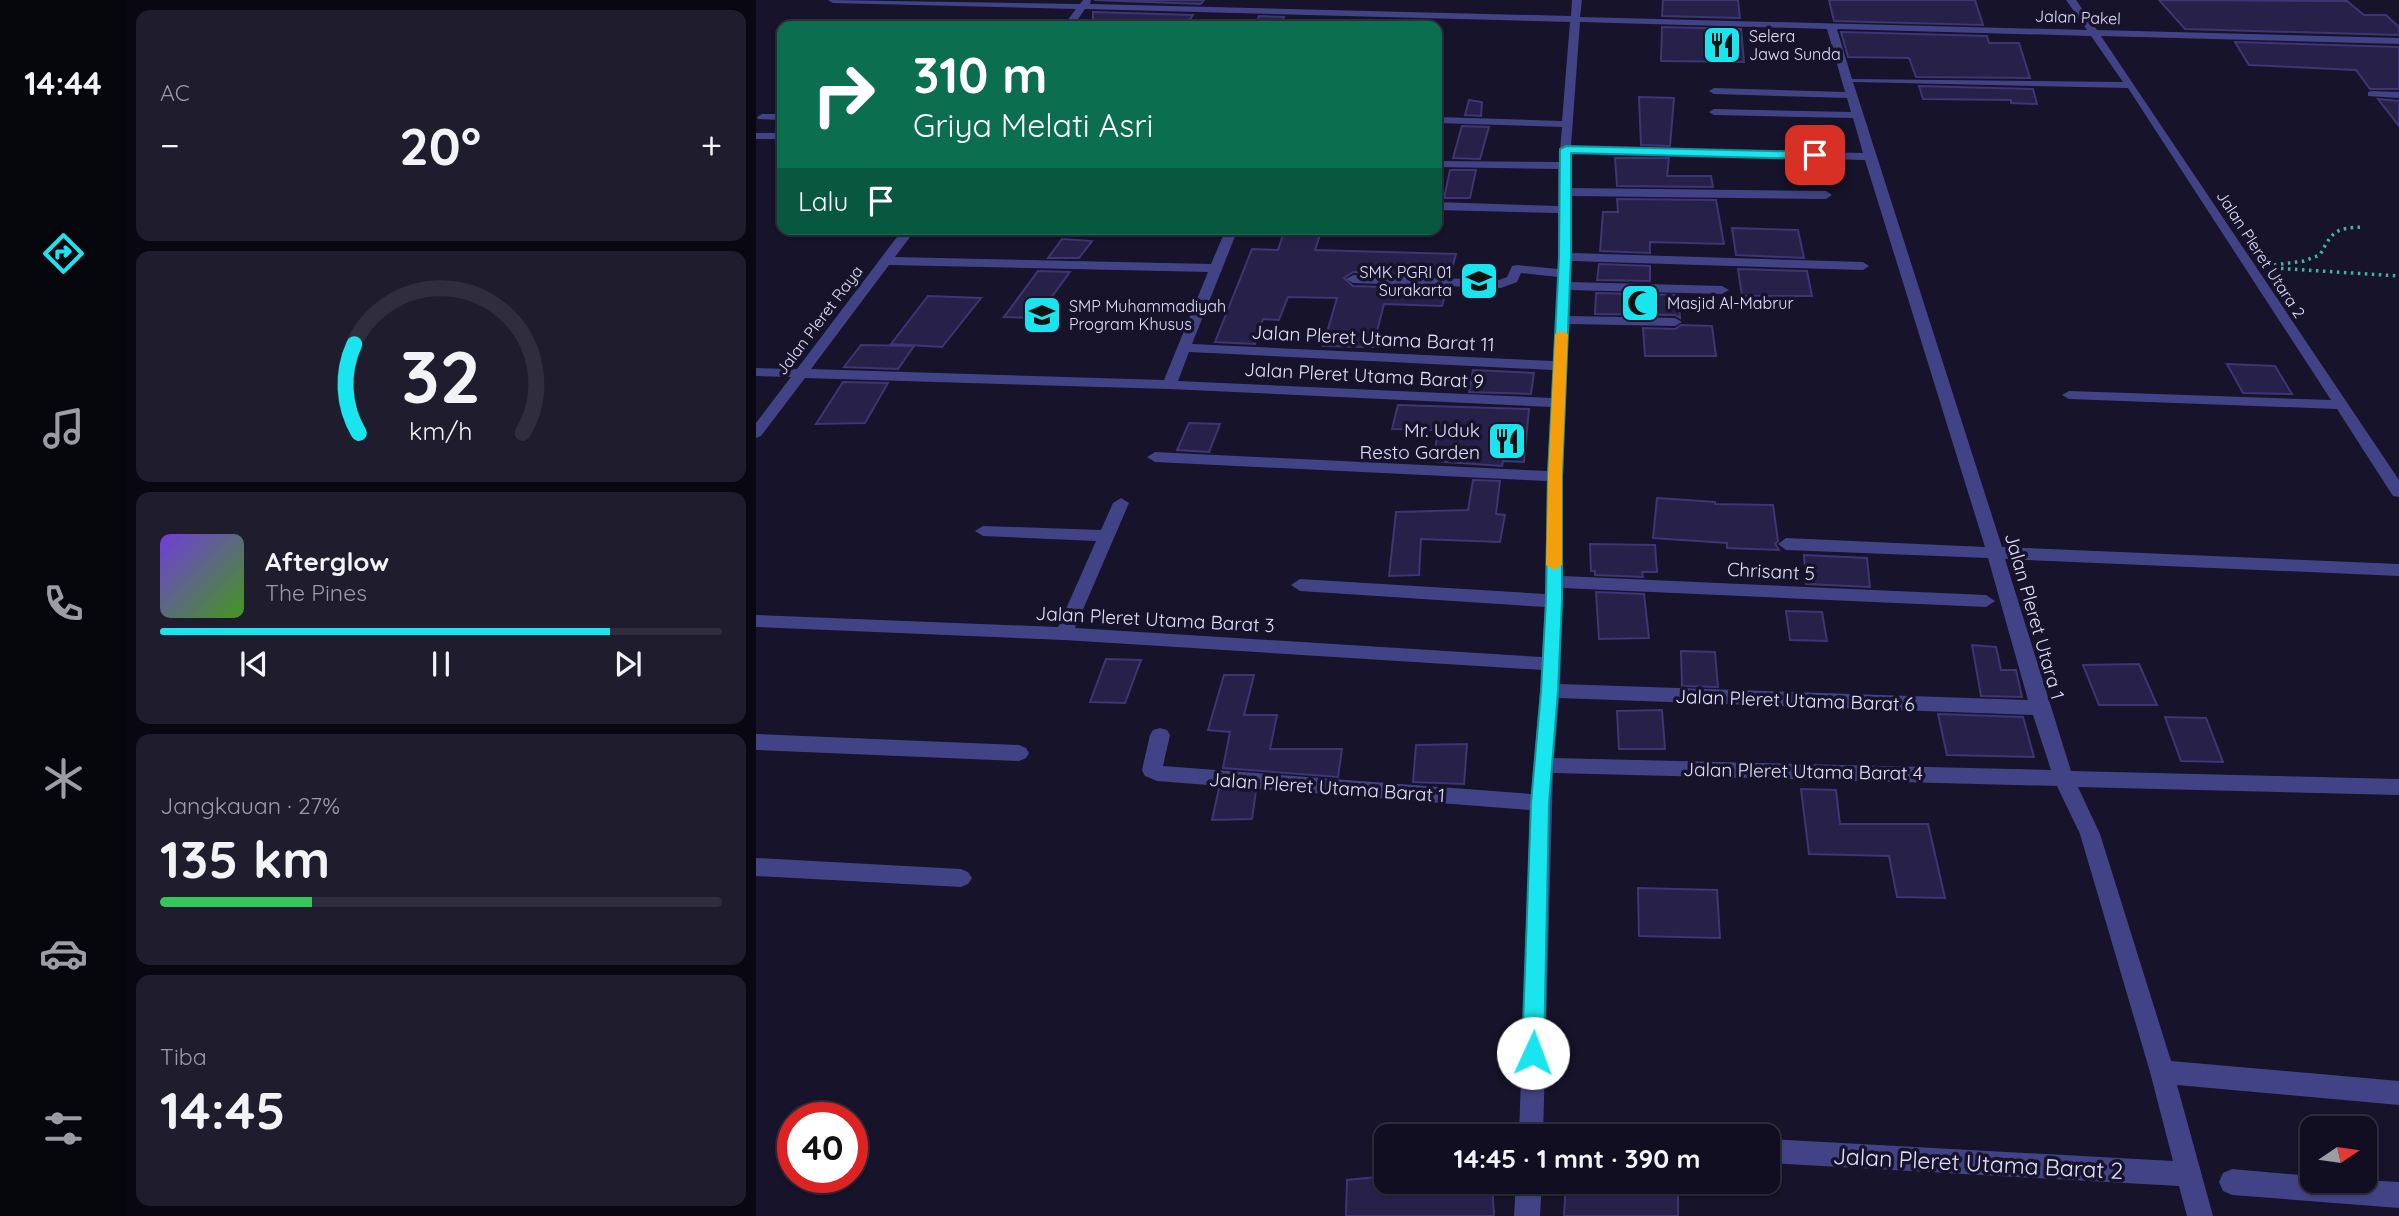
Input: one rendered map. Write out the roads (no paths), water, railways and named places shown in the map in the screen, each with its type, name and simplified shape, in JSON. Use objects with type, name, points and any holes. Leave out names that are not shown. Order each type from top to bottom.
[{"type":"street","name":"Jalan Pakel","points":[[833,0],[1085,4],[1321,14],[2399,41]]},
{"type":"street","points":[[1531,1124],[1540,803],[1550,691],[1554,601],[1555,475],[1565,272],[1565,158],[1577,0]]},
{"type":"street","name":"Jalan Pleret Utara 2","points":[[2071,0],[2132,85],[2339,405],[2399,492]]},
{"type":"street","points":[[1072,21],[1085,4]]},
{"type":"street","points":[[1318,21],[1321,14]]},
{"type":"street","name":"Jalan Pleret Utara 1","points":[[1831,26],[1854,88],[1858,115],[1870,157],[1996,553],[2040,708],[2063,777],[2090,834],[2162,1072],[2200,1216]]},
{"type":"street","points":[[1714,91],[2132,85]]},
{"type":"street","points":[[2372,94],[2399,95]]},
{"type":"street","points":[[1714,112],[1858,115]]},
{"type":"street","points":[[762,117],[777,117]]},
{"type":"street","points":[[1442,120],[1568,124]]},
{"type":"street","points":[[756,136],[777,136]]},
{"type":"street","points":[[1442,164],[1565,158],[1870,157]]},
{"type":"street","points":[[1442,206],[1826,195]]},
{"type":"street","name":"Jalan Pleret Raya","points":[[756,433],[905,235]]},
{"type":"street","points":[[1169,385],[1230,235]]},
{"type":"street","points":[[885,261],[1216,268]]},
{"type":"street","points":[[1353,279],[1501,284],[1512,279],[1520,268],[1540,273],[1863,266]]},
{"type":"street","points":[[1565,272],[1722,290]]},
{"type":"street","points":[[1563,320],[1675,322]]},
{"type":"street","name":"Jalan Pleret Utama Barat 11","points":[[1185,348],[1559,366]]},
{"type":"street","name":"Jalan Pleret Utama Barat 9","points":[[756,372],[1169,385],[1558,403]]},
{"type":"street","points":[[2069,395],[2339,405]]},
{"type":"street","points":[[1155,457],[1555,475]]},
{"type":"street","points":[[1064,634],[1121,503]]},
{"type":"street","points":[[983,531],[1107,536]]},
{"type":"street","points":[[1786,544],[2399,570]]},
{"type":"street","name":"Chrisant 5","points":[[1554,582],[1986,601]]},
{"type":"street","points":[[1300,585],[1554,601]]},
{"type":"street","name":"Jalan Pleret Utama Barat 3","points":[[756,621],[1064,634],[1551,664]]},
{"type":"street","name":"Jalan Pleret Utama Barat 6","points":[[1550,691],[2040,708]]},
{"type":"street","name":"Jalan Pleret Utama Barat 1","points":[[1160,735],[1152,765],[1152,770],[1157,773],[1540,803]]},
{"type":"street","points":[[756,742],[1020,753]]},
{"type":"street","name":"Jalan Pleret Utama Barat 4","points":[[1543,765],[2399,787]]},
{"type":"street","points":[[756,867],[961,878]]},
{"type":"street","points":[[2162,1072],[2399,1093]]},
{"type":"street","name":"Jalan Pleret Utama Barat 2","points":[[1780,1152],[2189,1174]]},
{"type":"street","points":[[2232,1182],[2399,1195]]},
{"type":"street","points":[[1527,1216],[1528,1194]]},
{"type":"place","name":"Selera Jawa Sunda","points":[[1722,45]]},
{"type":"place","name":"SMK PGRI 01 Surakarta","points":[[1479,281]]},
{"type":"place","name":"Masjid Al-Mabrur","points":[[1640,303]]},
{"type":"place","name":"SMP Muhammadiyah Program Khusus","points":[[1042,315]]},
{"type":"place","name":"Mr. Uduk Resto Garden","points":[[1507,441]]}]
